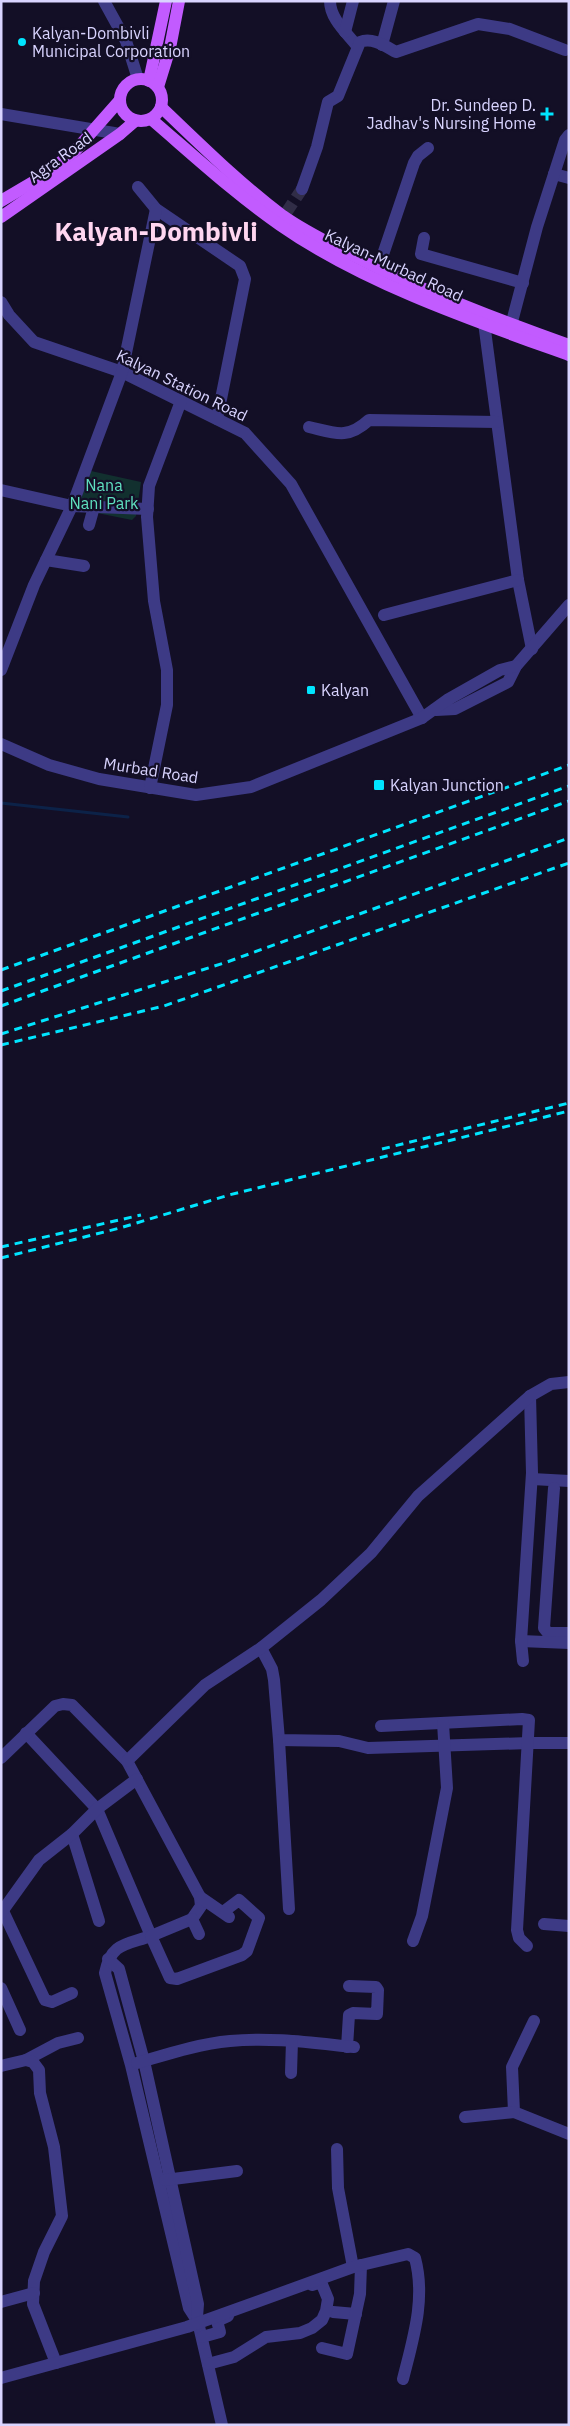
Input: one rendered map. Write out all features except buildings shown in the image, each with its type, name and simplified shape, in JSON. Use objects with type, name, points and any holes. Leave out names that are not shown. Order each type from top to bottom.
[{"type":"main road","points":[[148,82],[166,1]]},
{"type":"main road","points":[[148,82],[162,97],[162,107],[151,119],[136,121],[123,111],[120,100],[123,89],[148,82],[170,48],[178,1]]},
{"type":"main road","name":"Agra Road","points":[[1,217],[79,155],[95,128],[120,100]]},
{"type":"main road","name":"Kalyan-Murbad Road","points":[[162,107],[232,176],[283,218]]},
{"type":"main road","name":"Kalyan-Murbad Road","points":[[151,119],[283,218],[354,262],[484,320],[565,349]]},
{"type":"main road","name":"Agra Road","points":[[1,202],[79,155],[120,134],[136,121]]},
{"type":"street","points":[[104,1],[148,82]]},
{"type":"street","points":[[330,1],[333,14],[357,46]]},
{"type":"street","points":[[345,32],[353,1]]},
{"type":"street","points":[[382,45],[394,1]]},
{"type":"street","points":[[302,189],[317,147],[328,102],[338,96],[360,42],[368,40],[396,52],[478,24],[510,29],[564,50]]},
{"type":"street","points":[[1,114],[95,128],[120,134]]},
{"type":"street","points":[[510,330],[537,227],[569,135]]},
{"type":"street","points":[[377,273],[414,163],[418,156],[428,148]]},
{"type":"street","points":[[554,174],[569,178]]},
{"type":"street","points":[[138,187],[156,209],[240,266],[245,279],[218,420]]},
{"type":"street","points":[[1,670],[46,560],[72,506],[122,372],[156,209]]},
{"type":"street","points":[[424,238],[422,254],[523,283]]},
{"type":"street","name":"Kalyan Station Road","points":[[1,302],[9,315],[34,342],[122,372],[245,433],[291,484],[422,718]]},
{"type":"street","points":[[484,320],[518,580],[532,649]]},
{"type":"street","points":[[150,788],[167,705],[167,670],[154,601],[148,509],[149,486],[180,401]]},
{"type":"street","points":[[309,427],[342,434],[358,430],[368,420],[497,422]]},
{"type":"street","points":[[1,490],[72,506],[148,509]]},
{"type":"street","points":[[89,526],[94,507]]},
{"type":"street","points":[[46,560],[84,566]]},
{"type":"street","points":[[384,615],[518,580]]},
{"type":"street","name":"Murbad Road","points":[[1,744],[49,766],[99,779],[196,796],[251,787],[422,718],[436,710],[455,710],[508,682],[516,666],[569,604]]},
{"type":"street","points":[[127,1761],[205,1685],[261,1648],[321,1600],[371,1553],[418,1496],[530,1396],[551,1384],[569,1382]]},
{"type":"street","points":[[523,1661],[520,1641],[532,1476],[530,1396]]},
{"type":"street","points":[[532,1476],[569,1474]]},
{"type":"street","points":[[532,1476],[569,1482]]},
{"type":"street","points":[[554,1488],[544,1628],[548,1633],[569,1633]]},
{"type":"street","points":[[520,1641],[569,1643]]},
{"type":"street","points":[[261,1648],[272,1669],[274,1680],[289,1909]]},
{"type":"street","points":[[1,1758],[55,1706],[63,1704],[72,1705],[127,1761],[200,1897],[201,1906],[196,1926],[171,1931],[152,1939],[115,1949],[108,1959],[105,1973],[131,2065],[157,2181],[189,2308],[202,2337],[222,2425]]},
{"type":"street","points":[[381,1726],[526,1719],[530,1723],[517,1930],[519,1938],[527,1946]]},
{"type":"street","points":[[413,1941],[424,1906],[447,1788],[443,1724]]},
{"type":"street","points":[[26,1733],[97,1809],[168,1976],[173,1979],[242,1955],[247,1951],[259,1919],[239,1900],[226,1914],[200,1897]]},
{"type":"street","points":[[279,1740],[339,1740],[368,1748],[529,1742],[569,1744]]},
{"type":"street","points":[[72,1993],[52,2002],[45,2000],[2,1912],[39,1860],[72,1834],[97,1809],[136,1778]]},
{"type":"street","points":[[72,1834],[99,1921]]},
{"type":"street","points":[[544,1924],[569,1926]]},
{"type":"street","points":[[108,1959],[119,1969],[144,2061],[198,2304],[194,2322]]},
{"type":"street","points":[[131,2065],[179,2050],[232,2041],[292,2041],[350,2047],[349,2015],[377,2014],[378,1990],[376,1987],[348,1986]]},
{"type":"street","points":[[1,1988],[20,2030]]},
{"type":"street","points":[[116,2013],[130,2008]]},
{"type":"street","points":[[514,2112],[512,2067],[534,2021]]},
{"type":"street","points":[[1,2066],[26,2060],[58,2043],[78,2038]]},
{"type":"street","points":[[290,2073],[292,2041]]},
{"type":"street","points":[[26,2060],[33,2062],[39,2070],[40,2093],[54,2147],[62,2216],[44,2252],[34,2281],[33,2304],[56,2363]]},
{"type":"street","points":[[466,2117],[514,2112],[569,2134]]},
{"type":"street","points":[[322,2348],[347,2354],[360,2294],[357,2266],[338,2188],[337,2149]]},
{"type":"street","points":[[157,2181],[237,2171]]},
{"type":"street","points":[[202,2337],[220,2332],[216,2324],[218,2319],[357,2266],[408,2254],[415,2258],[418,2270],[418,2318],[403,2379]]},
{"type":"street","points":[[1,2378],[156,2336],[321,2282],[328,2299],[322,2320],[312,2328],[294,2334],[266,2337],[234,2357],[208,2364]]},
{"type":"street","points":[[1,2302],[34,2293]]},
{"type":"street","points":[[334,2312],[356,2314]]},
{"type":"green space","name":"Nana Nani Park","points":[[91,471],[141,482],[136,516],[132,520],[77,509]]},
{"type":"waterway","points":[[1,803],[128,817]]},
{"type":"tunnel","points":[[286,213],[302,189]]},
{"type":"railway","points":[[1,970],[569,765]]},
{"type":"railway","points":[[1,991],[569,786]]},
{"type":"railway","points":[[1,1006],[569,801]]},
{"type":"railway","points":[[1,1034],[227,962],[569,838]]},
{"type":"railway","points":[[1,1045],[164,1006],[569,863]]},
{"type":"railway","points":[[382,1149],[569,1103]]},
{"type":"railway","points":[[1,1258],[120,1228],[229,1195],[569,1111]]},
{"type":"railway","points":[[1,1247],[141,1215]]},
{"type":"place","name":"Kalyan-Dombivli Municipal Corporation","points":[[22,42]]},
{"type":"place","name":"Dr. Sundeep D. Jadhav's Nursing Home","points":[[547,114]]},
{"type":"place","name":"Kalyan","points":[[311,690]]},
{"type":"place","name":"Kalyan Junction","points":[[379,785]]},
{"type":"district","name":"Kalyan-Dombivli","points":[[156,232]]}]
